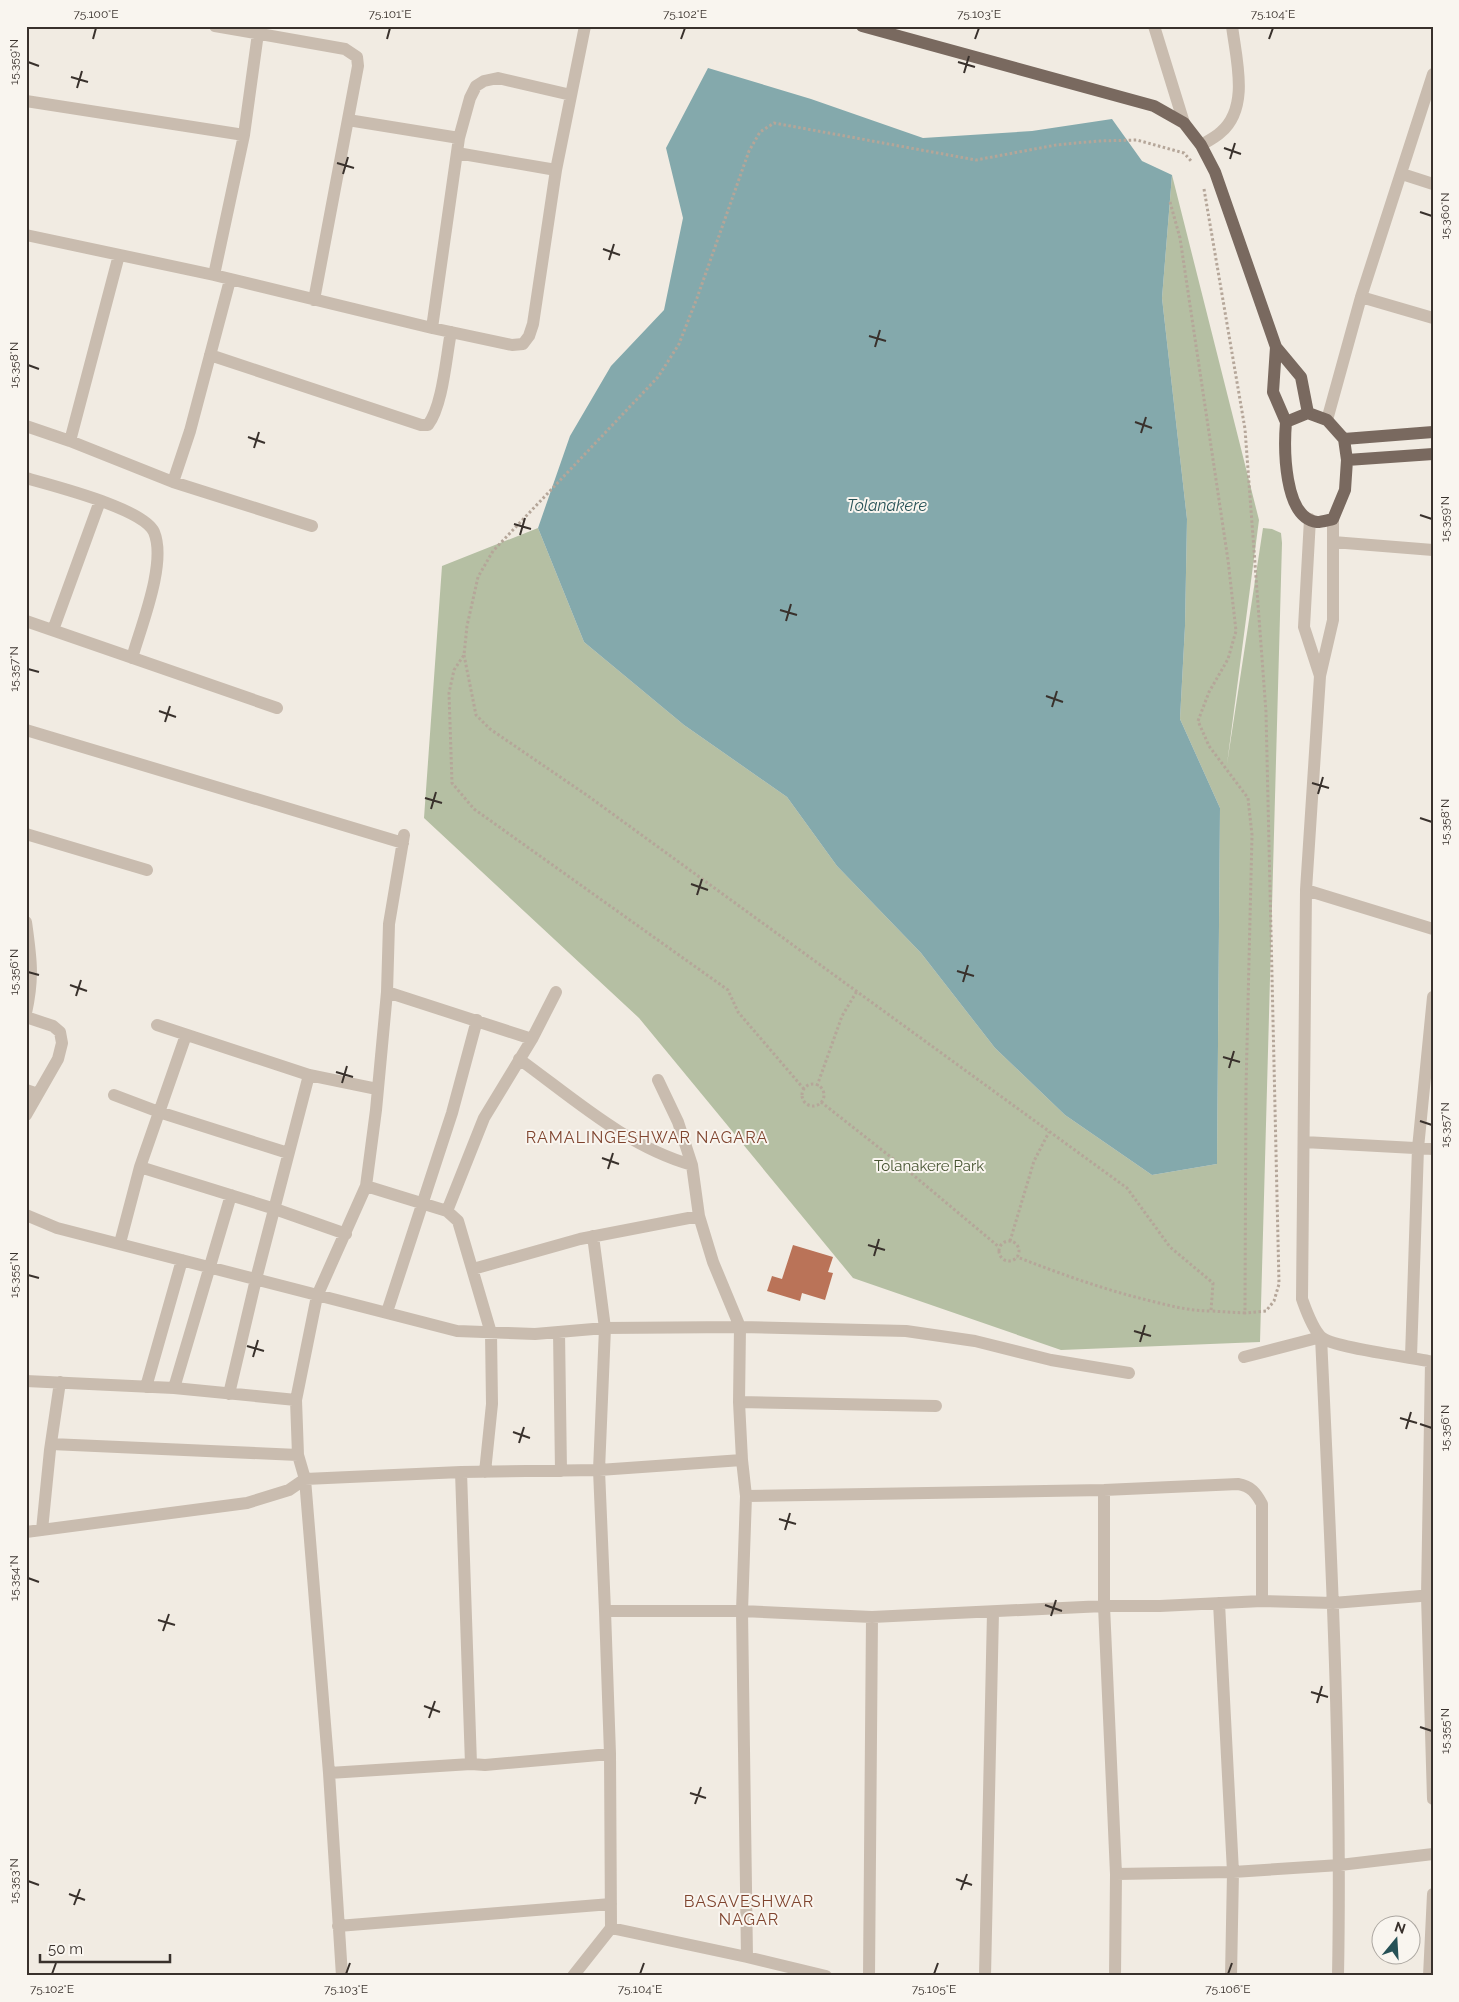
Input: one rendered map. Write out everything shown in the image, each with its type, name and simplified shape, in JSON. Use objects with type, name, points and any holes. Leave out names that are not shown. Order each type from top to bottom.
[{"type":"main road","points":[[862,26],[1154,106],[1184,123],[1202,145],[1214,172],[1276,347],[1301,377],[1308,412]]},
{"type":"main road","points":[[1276,347],[1273,392],[1286,422],[1284,448],[1286,477],[1303,516],[1317,522],[1333,519],[1345,490],[1347,460],[1344,439],[1327,420],[1308,412],[1286,422]]},
{"type":"main road","points":[[1344,439],[1433,432]]},
{"type":"main road","points":[[1347,460],[1433,454]]},
{"type":"street","points":[[215,26],[258,30],[345,49],[357,57],[358,66],[314,300]]},
{"type":"street","points":[[26,235],[214,275],[432,328],[512,345],[523,344],[530,336],[533,324],[556,170],[586,26]]},
{"type":"street","points":[[1154,26],[1184,123]]},
{"type":"street","points":[[1202,145],[1222,132],[1231,120],[1239,97],[1239,79],[1232,26]]},
{"type":"street","points":[[214,275],[244,135],[258,30]]},
{"type":"street","points":[[1327,420],[1361,296],[1433,74]]},
{"type":"street","points":[[432,328],[459,138],[470,98],[476,86],[484,81],[498,78],[571,95]]},
{"type":"street","points":[[26,101],[244,135]]},
{"type":"street","points":[[348,120],[459,138]]},
{"type":"street","points":[[457,153],[556,170]]},
{"type":"street","points":[[1402,174],[1433,184]]},
{"type":"street","points":[[70,441],[119,255]]},
{"type":"street","points":[[173,482],[190,431],[230,280]]},
{"type":"street","points":[[1361,296],[1433,318]]},
{"type":"street","points":[[210,355],[421,426],[428,424],[433,418],[440,394],[451,332]]},
{"type":"street","points":[[26,426],[70,441],[173,482],[312,526]]},
{"type":"street","points":[[26,478],[100,501],[142,519],[154,531],[157,548],[157,572],[132,658]]},
{"type":"street","points":[[53,630],[100,501]]},
{"type":"street","points":[[1310,519],[1304,627],[1320,676]]},
{"type":"street","points":[[1333,519],[1333,620],[1320,676],[1306,890],[1302,1299],[1321,1337],[1333,1603],[1340,1865],[1338,1976]]},
{"type":"street","points":[[1333,542],[1433,550]]},
{"type":"street","points":[[26,621],[277,708]]},
{"type":"street","points":[[26,730],[403,839],[389,924],[388,992],[366,1186],[317,1296],[296,1400],[298,1455],[305,1479],[329,1773],[342,1976]]},
{"type":"street","points":[[26,834],[147,870]]},
{"type":"street","points":[[1306,890],[1433,929]]},
{"type":"street","points":[[26,922],[32,987],[26,1015],[53,1026],[60,1032],[62,1043],[58,1059],[32,1092],[26,1115]]},
{"type":"street","points":[[388,992],[532,1039]]},
{"type":"street","points":[[447,1211],[484,1118],[532,1039],[556,992]]},
{"type":"street","points":[[1411,1357],[1418,1148],[1433,997]]},
{"type":"street","points":[[387,1312],[452,1113],[477,1020]]},
{"type":"street","points":[[157,1025],[309,1076],[377,1089]]},
{"type":"street","points":[[120,1243],[140,1168],[186,1035]]},
{"type":"street","points":[[519,1059],[616,1129],[662,1155],[692,1165]]},
{"type":"street","points":[[230,1394],[256,1279],[309,1076]]},
{"type":"street","points":[[658,1080],[678,1122],[692,1165],[699,1216],[713,1262],[740,1327],[739,1402],[746,1496],[742,1611],[747,1957]]},
{"type":"street","points":[[114,1095],[159,1112],[288,1153]]},
{"type":"street","points":[[1304,1142],[1433,1149]]},
{"type":"street","points":[[140,1168],[275,1208],[346,1234]]},
{"type":"street","points":[[366,1186],[447,1211],[458,1221],[491,1333],[492,1404],[485,1472]]},
{"type":"street","points":[[174,1388],[231,1195]]},
{"type":"street","points":[[28,1216],[56,1228],[457,1331],[535,1334],[605,1328],[740,1327],[906,1331],[974,1341],[1050,1360],[1128,1373]]},
{"type":"street","points":[[473,1270],[593,1236],[699,1216]]},
{"type":"street","points":[[573,1976],[611,1928],[610,1754],[600,1470],[605,1328],[593,1236]]},
{"type":"street","points":[[146,1387],[182,1260]]},
{"type":"street","points":[[559,1332],[561,1471]]},
{"type":"street","points":[[1244,1357],[1321,1337],[1338,1345],[1432,1362],[1430,1596],[1433,1799]]},
{"type":"street","points":[[26,1381],[174,1388],[296,1400]]},
{"type":"street","points":[[42,1530],[60,1382]]},
{"type":"street","points":[[739,1402],[936,1406]]},
{"type":"street","points":[[51,1444],[298,1455]]},
{"type":"street","points":[[26,1532],[247,1503],[289,1490],[305,1479],[461,1472],[600,1470],[742,1460]]},
{"type":"street","points":[[461,1472],[472,1764]]},
{"type":"street","points":[[746,1496],[1104,1490],[1238,1484],[1247,1486],[1256,1494],[1262,1504],[1262,1601]]},
{"type":"street","points":[[1104,1490],[1104,1606],[1116,1874],[1115,1976]]},
{"type":"street","points":[[605,1611],[742,1611],[872,1617],[1262,1601],[1333,1603],[1430,1596]]},
{"type":"street","points":[[1219,1603],[1233,1872],[1231,1976]]},
{"type":"street","points":[[985,1976],[993,1612]]},
{"type":"street","points":[[869,1976],[872,1617]]},
{"type":"street","points":[[329,1773],[485,1764],[610,1754]]},
{"type":"street","points":[[1116,1874],[1233,1872],[1340,1865],[1433,1854]]},
{"type":"street","points":[[1429,1976],[1433,1894]]},
{"type":"street","points":[[338,1926],[611,1904]]},
{"type":"street","points":[[611,1928],[826,1976]]},
{"type":"path","points":[[1195,165],[1184,153],[1137,140],[1056,145],[976,160],[774,123],[760,132],[749,151],[697,298],[678,344],[658,377],[493,551],[478,577],[467,626],[464,655],[476,715],[490,729],[588,796],[1126,1188],[1170,1248],[1213,1283],[1211,1311]]},
{"type":"path","points":[[1017,1257],[1018,1247],[1010,1241],[1004,1242],[999,1247],[999,1253],[1002,1258],[1008,1261],[1017,1257],[1087,1284],[1190,1310],[1245,1313],[1266,1311],[1274,1301],[1279,1284],[1266,712],[1245,430],[1202,180]]},
{"type":"path","points":[[1170,202],[1180,238],[1228,560],[1236,631],[1228,659],[1209,692],[1198,721],[1209,746],[1248,798],[1252,835],[1246,1087],[1245,1313]]},
{"type":"path","points":[[464,655],[454,670],[449,693],[452,783],[474,809],[728,990],[738,1012],[804,1089],[803,1100],[808,1105],[815,1106],[821,1102],[823,1092],[817,1086],[810,1085],[804,1089]]},
{"type":"path","points":[[817,1086],[842,1016],[857,991]]},
{"type":"path","points":[[821,1102],[906,1169],[999,1247]]},
{"type":"path","points":[[1010,1241],[1034,1161],[1048,1132]]},
{"type":"green space","name":"Tolanakere Park","points":[[1172,175],[1259,520],[1227,764],[1263,528],[1281,533],[1282,543],[1260,1342],[1061,1350],[853,1278],[639,1018],[424,818],[442,566],[538,528],[584,642],[684,725],[787,797],[837,866],[921,953],[995,1048],[1065,1115],[1152,1175],[1217,1164],[1220,808],[1180,719],[1185,626],[1187,519],[1162,298]]},
{"type":"water","name":"Tolanakere","points":[[708,68],[811,99],[923,138],[1032,131],[1112,119],[1142,161],[1172,175],[1162,298],[1187,519],[1185,626],[1180,719],[1220,808],[1217,1164],[1152,1175],[1065,1115],[995,1048],[921,953],[837,866],[787,797],[684,725],[584,642],[538,528],[570,436],[611,366],[664,310],[683,218],[666,148]]},
{"type":"building","points":[[793,1245],[833,1257],[828,1272],[833,1273],[825,1300],[802,1293],[800,1301],[767,1291],[772,1276],[782,1279]]},
{"type":"district","name":"RAMALINGESHWAR NAGARA","points":[[647,1137]]},
{"type":"district","name":"BASAVESHWAR NAGAR","points":[[749,1910]]}]
